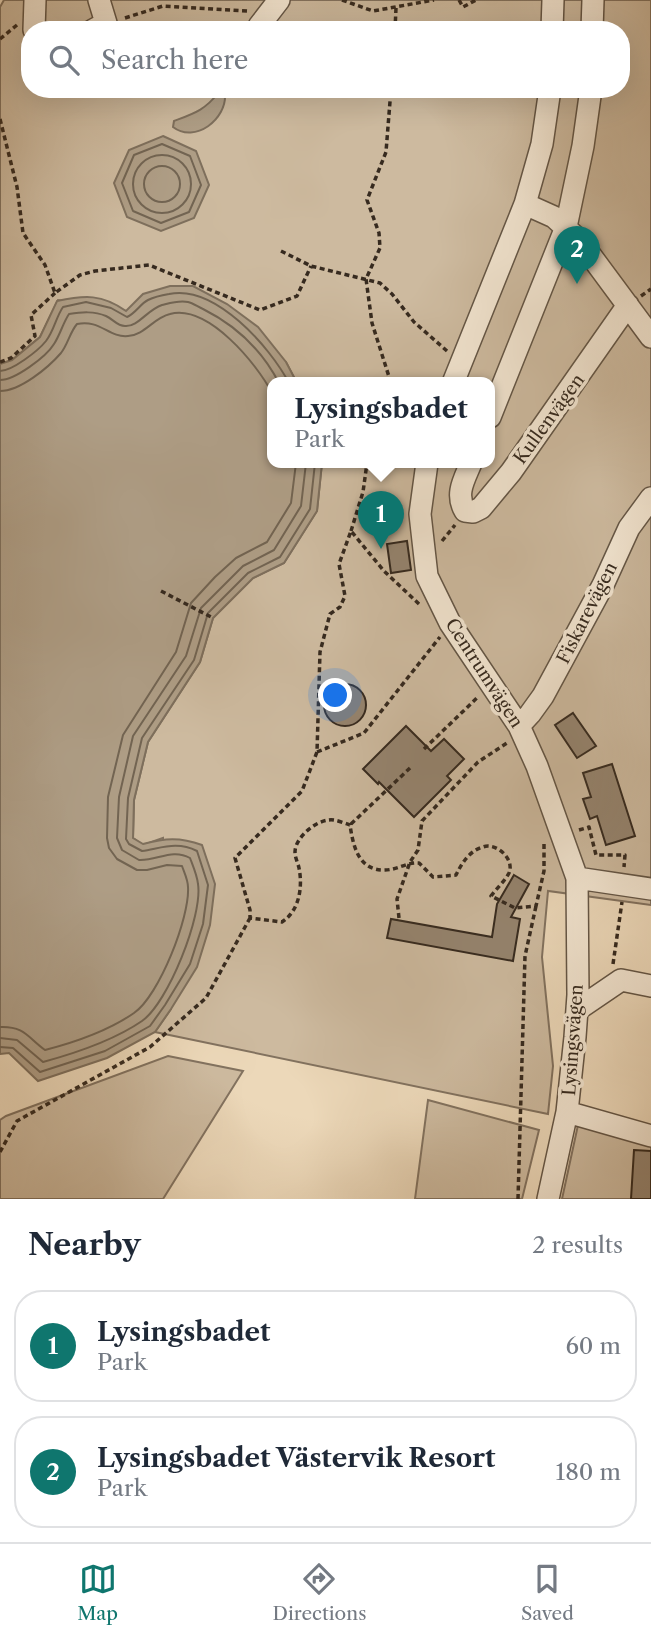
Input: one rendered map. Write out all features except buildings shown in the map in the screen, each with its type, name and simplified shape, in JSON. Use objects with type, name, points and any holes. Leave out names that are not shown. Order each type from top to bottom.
[{"type":"street","points":[[35,21],[36,0]]},
{"type":"street","points":[[99,0],[99,21]]},
{"type":"street","points":[[552,21],[553,0]]},
{"type":"street","points":[[592,21],[593,0]]},
{"type":"street","points":[[455,377],[525,204],[542,144],[549,98]]},
{"type":"street","points":[[495,403],[566,227],[590,98]]},
{"type":"street","points":[[525,204],[554,216],[580,241],[651,337]]},
{"type":"street","name":"Kullenvägen","points":[[469,468],[460,492],[460,502],[465,511],[473,512],[481,508],[517,463],[628,305]]},
{"type":"street","name":"Centrumvägen","points":[[426,468],[420,514],[428,576],[450,623],[521,730],[537,766],[577,878]]},
{"type":"street","name":"Fiskarevägen","points":[[521,730],[543,696],[603,585],[629,528],[651,498]]},
{"type":"street","points":[[577,878],[651,889]]},
{"type":"street","name":"Lysingsvägen","points":[[548,1199],[567,1112],[577,1010],[577,878]]},
{"type":"street","points":[[577,1010],[621,980],[645,985]]},
{"type":"street","points":[[567,1112],[651,1136]]},
{"type":"path","points":[[342,0],[373,10],[434,0]]},
{"type":"path","points":[[459,0],[463,8],[477,0]]},
{"type":"path","points":[[117,21],[163,6],[270,13]]},
{"type":"path","points":[[395,21],[396,8]]},
{"type":"path","points":[[389,377],[372,323],[366,279],[380,248],[379,233],[367,200],[386,152],[390,98]]},
{"type":"path","points":[[0,119],[17,187],[23,233],[45,265],[55,293]]},
{"type":"path","points":[[281,251],[311,266],[380,283],[431,339],[460,361]]},
{"type":"path","points":[[0,362],[11,358],[35,336],[31,315],[80,275],[149,265],[160,267],[260,310],[297,296],[311,266]]},
{"type":"path","points":[[0,1152],[17,1121],[150,1047],[206,998],[250,918],[235,858],[302,791],[317,752],[320,652],[330,614],[340,607],[345,596],[339,564],[363,492],[366,468]]},
{"type":"path","points":[[351,531],[384,571],[422,607]]},
{"type":"path","points":[[161,591],[213,618]]},
{"type":"path","points":[[317,752],[364,733],[450,623]]},
{"type":"path","points":[[424,749],[483,692]]},
{"type":"path","points":[[399,918],[397,900],[410,862],[418,850],[422,821],[478,762],[521,730]]},
{"type":"path","points":[[350,825],[410,768]]},
{"type":"path","points":[[250,918],[271,923],[282,922],[293,915],[302,884],[296,846],[305,833],[318,823],[330,819],[350,825]]},
{"type":"path","points":[[350,825],[355,852],[360,860],[385,870],[410,862],[419,863],[433,877],[456,875],[474,850],[491,845],[505,855],[510,866],[509,873],[491,896],[515,908],[536,906]]},
{"type":"path","points":[[579,830],[589,827],[596,855],[625,855],[622,909],[610,987]]},
{"type":"path","points":[[518,1199],[525,956],[544,871],[544,841]]},
{"type":"shaded area","points":[[4,0],[651,0],[651,905],[548,891],[542,957],[553,1066],[548,1114],[155,1032],[171,1009],[163,838],[143,845],[133,838],[134,800],[148,742],[200,662],[213,618],[253,578],[284,563],[317,511],[321,468],[495,468],[495,377],[294,377],[286,362],[126,311],[58,300],[40,337],[12,360],[0,364],[0,7]]},
{"type":"shaded area","points":[[168,1056],[243,1071],[163,1199],[0,1199],[0,1120]]},
{"type":"shaded area","points":[[428,1100],[539,1130],[522,1199],[415,1199]]},
{"type":"shaded area","points":[[578,1125],[651,1143],[651,1199],[562,1199]]},
{"type":"water","points":[[214,98],[225,98],[221,112],[208,126],[191,133],[173,127],[174,121]]},
{"type":"water","points":[[163,136],[196,151],[209,185],[194,218],[161,231],[127,217],[114,183],[129,150]]},
{"type":"water","points":[[170,286],[193,286],[227,304],[258,327],[286,362],[294,377],[267,377],[267,468],[321,468],[317,511],[284,563],[253,578],[213,618],[200,662],[148,742],[134,800],[133,838],[143,844],[172,839],[202,845],[215,884],[210,925],[197,967],[155,1032],[107,1058],[38,1081],[9,1053],[0,1054],[0,364],[12,360],[40,337],[57,301],[93,297],[109,301],[126,311],[143,294]]},
{"type":"place","name":"Lysingsbadet Västervik Resort","points":[[577,284]]},
{"type":"place","name":"Lysingsbadet","points":[[381,549]]}]
